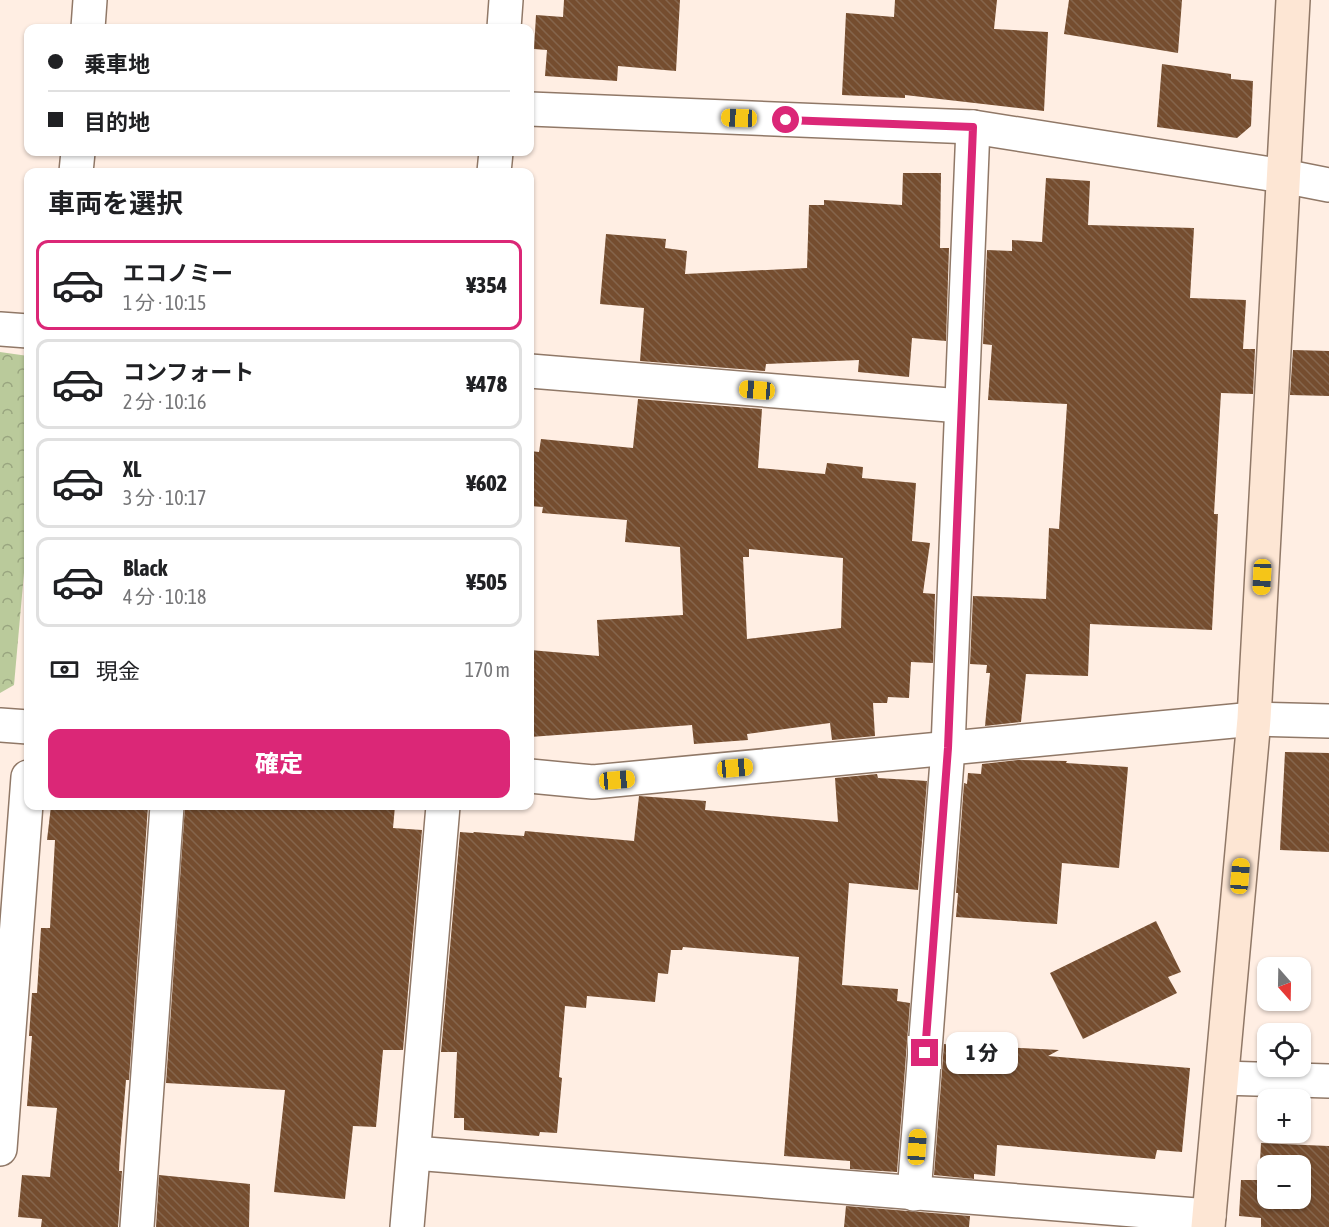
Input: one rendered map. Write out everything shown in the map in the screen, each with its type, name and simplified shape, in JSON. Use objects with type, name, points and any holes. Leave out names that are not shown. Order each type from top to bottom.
[{"type":"street","points":[[88,24],[90,0]]},
{"type":"street","points":[[504,24],[506,0]]},
{"type":"street","points":[[414,1153],[1209,1221],[1254,719],[1293,0]]},
{"type":"street","points":[[534,109],[973,127],[1329,185]]},
{"type":"street","points":[[914,1194],[948,748],[973,127]]},
{"type":"street","points":[[0,329],[24,331]]},
{"type":"street","points":[[534,371],[961,406]]},
{"type":"street","points":[[534,776],[593,782],[1254,719],[1329,721]]},
{"type":"street","points":[[0,725],[24,727]]},
{"type":"street","points":[[0,1149],[2,1089],[25,810]]},
{"type":"street","points":[[137,1227],[167,810]]},
{"type":"street","points":[[407,1227],[443,810]]},
{"type":"street","points":[[1222,1078],[1329,1080]]},
{"type":"green space","points":[[0,352],[24,355],[24,573],[14,685],[0,693]]},
{"type":"building","points":[[564,0],[680,0],[676,71],[618,66],[617,81],[545,76],[547,50],[534,49],[536,15],[563,17]]},
{"type":"building","points":[[895,0],[997,0],[994,29],[1048,32],[1044,111],[905,95],[905,98],[842,95],[846,13],[894,17]]},
{"type":"building","points":[[1069,0],[1182,0],[1178,53],[1064,34]]},
{"type":"building","points":[[1162,64],[1231,74],[1231,79],[1253,81],[1251,126],[1237,138],[1157,127]]},
{"type":"building","points":[[903,173],[941,173],[940,248],[949,248],[946,341],[912,338],[909,377],[858,372],[859,360],[766,364],[765,371],[640,361],[644,308],[600,304],[606,234],[666,239],[665,248],[687,251],[685,274],[807,268],[809,205],[824,205],[824,200],[902,205]]},
{"type":"building","points":[[1046,178],[1090,181],[1088,225],[1194,228],[1190,298],[1246,300],[1243,349],[1255,349],[1253,394],[1221,393],[1214,514],[1218,514],[1212,630],[1090,624],[1088,676],[1026,674],[1021,722],[985,726],[990,673],[986,673],[987,665],[970,664],[973,596],[1046,599],[1049,528],[1059,529],[1067,404],[988,400],[992,345],[983,344],[987,250],[1012,251],[1012,240],[1042,242]]},
{"type":"building","points":[[1293,350],[1329,351],[1329,396],[1290,395]]},
{"type":"building","points":[[638,399],[762,409],[758,468],[825,474],[827,463],[863,467],[862,478],[916,483],[912,541],[930,543],[923,593],[935,594],[933,663],[911,662],[909,698],[888,697],[887,703],[873,703],[875,736],[832,740],[830,723],[747,734],[748,740],[694,744],[692,725],[534,737],[534,650],[599,656],[597,620],[683,615],[680,547],[625,542],[627,520],[542,513],[543,507],[534,506],[534,451],[539,452],[541,439],[633,448]],"holes":[[[749,549],[843,558],[841,628],[747,639],[743,557],[749,557]]]},
{"type":"building","points":[[1285,752],[1329,753],[1329,852],[1280,850]]},
{"type":"building","points":[[1018,760],[1067,761],[1066,763],[1128,767],[1119,868],[1062,863],[1057,924],[956,917],[964,783],[967,784],[968,773],[981,774],[982,764]]},
{"type":"building","points":[[877,774],[878,778],[927,781],[918,890],[849,883],[842,985],[898,989],[897,1001],[910,1003],[897,1172],[850,1169],[850,1161],[784,1156],[799,957],[683,947],[682,950],[671,950],[668,974],[658,973],[655,1002],[587,996],[586,1008],[565,1006],[557,1133],[540,1132],[539,1136],[464,1130],[464,1118],[454,1118],[457,1052],[441,1052],[460,832],[524,836],[525,831],[634,841],[639,796],[706,801],[705,810],[838,822],[835,778]]},
{"type":"building","points":[[51,810],[148,810],[129,1080],[126,1080],[120,1152],[119,1171],[122,1171],[118,1227],[41,1227],[42,1219],[18,1217],[22,1175],[50,1177],[57,1108],[27,1106],[32,1036],[29,1036],[32,993],[37,993],[41,928],[50,928],[55,840],[47,840]]},
{"type":"building","points":[[185,810],[395,810],[393,828],[422,830],[403,1050],[383,1050],[376,1127],[353,1126],[345,1199],[274,1192],[285,1090],[166,1083]]},
{"type":"building","points":[[1156,921],[1181,972],[1168,977],[1177,993],[1083,1039],[1050,973]]},
{"type":"building","points":[[944,1044],[1059,1050],[1048,1056],[1190,1068],[1182,1152],[1157,1150],[1155,1159],[997,1145],[995,1176],[974,1174],[974,1179],[934,1175]]},
{"type":"building","points":[[1261,1143],[1329,1146],[1329,1227],[1261,1227],[1261,1218],[1239,1216],[1241,1180],[1257,1180],[1257,1209],[1311,1209],[1311,1155],[1260,1155]]},
{"type":"building","points":[[159,1175],[250,1184],[249,1227],[156,1227]]},
{"type":"building","points":[[846,1206],[970,1216],[969,1227],[844,1227]]},
{"type":"route","points":[[786,120],[973,127],[948,748],[925,1053]]}]
